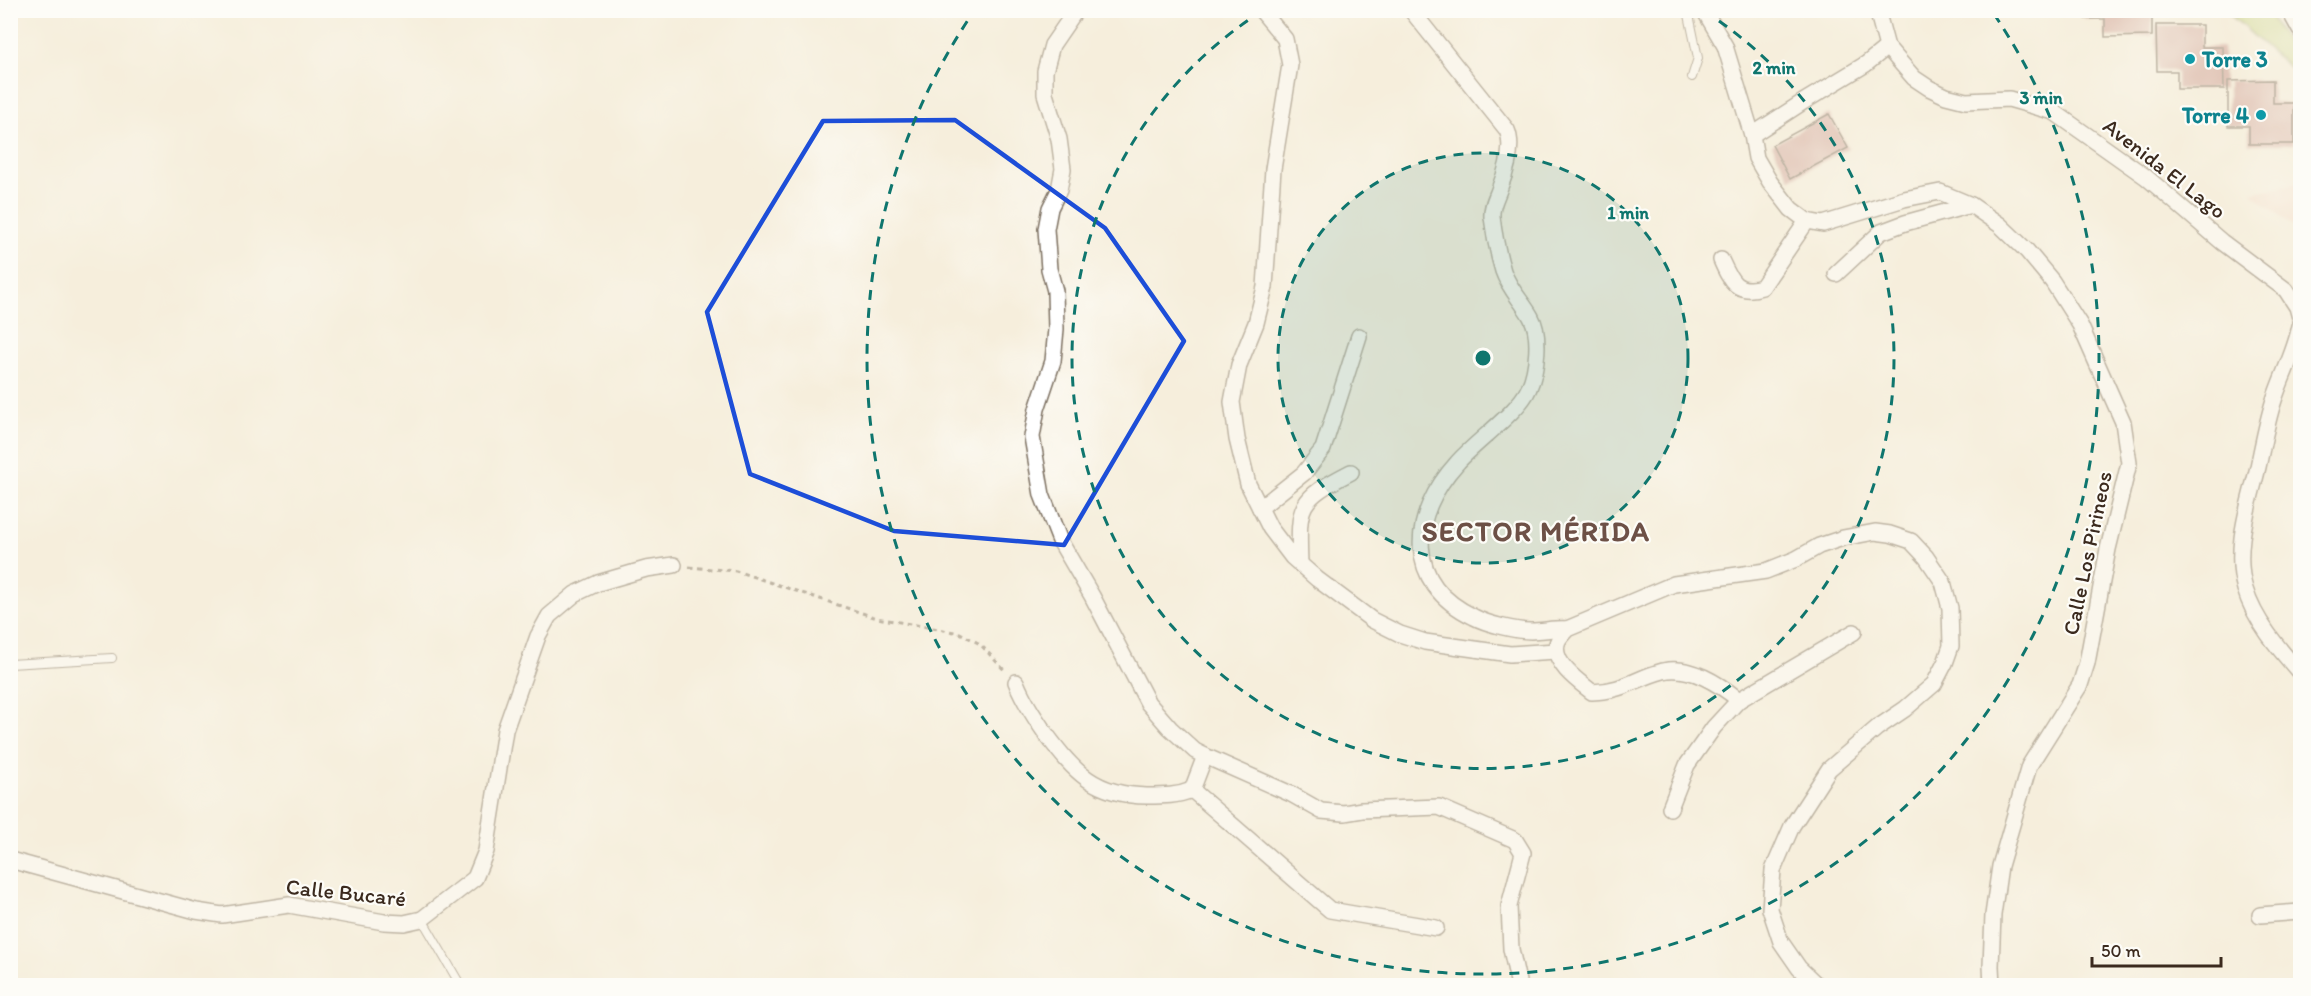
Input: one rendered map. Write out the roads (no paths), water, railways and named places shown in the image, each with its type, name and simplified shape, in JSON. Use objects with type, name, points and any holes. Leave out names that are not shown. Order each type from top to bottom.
[{"type":"street","points":[[1076,10],[1052,45],[1045,71],[1045,94],[1059,139],[1063,169],[1059,190],[1050,208],[1046,229],[1049,269],[1055,291],[1056,329],[1053,361],[1036,409],[1032,437],[1042,495],[1060,541],[1098,606],[1148,703],[1195,751],[1291,794],[1321,811],[1344,813],[1362,810],[1439,807],[1515,840],[1523,853],[1509,906],[1511,949],[1520,986]]},
{"type":"street","points":[[1261,10],[1285,39],[1290,65],[1273,169],[1265,286],[1256,323],[1239,365],[1232,402],[1237,439],[1248,484],[1270,528],[1292,557],[1317,579],[1372,620],[1400,634],[1425,642],[1510,654],[1556,651]]},
{"type":"street","points":[[1411,10],[1507,130],[1512,140],[1492,214],[1503,271],[1515,297],[1532,318],[1538,347],[1529,389],[1495,428],[1455,464],[1435,490],[1426,509],[1420,533],[1421,552],[1424,568],[1437,591],[1474,618],[1530,631],[1567,629],[1674,584],[1766,571],[1796,559],[1819,546],[1843,538],[1875,532],[1911,541],[1926,557],[1943,582],[1950,608],[1951,646],[1934,684],[1829,769],[1792,826],[1773,870],[1770,909],[1781,942],[1799,968],[1818,986]]},
{"type":"street","points":[[1704,10],[1725,46],[1752,135],[1756,158],[1770,182],[1791,209],[1807,221],[1762,287],[1752,290],[1741,288],[1730,281],[1721,260]]},
{"type":"street","name":"Avenida El Lago","points":[[1877,10],[1887,46],[1914,78],[1946,96],[1966,100],[2009,99],[2054,112],[2146,177],[2222,242],[2286,290],[2301,318]]},
{"type":"street","points":[[2289,10],[2301,30]]},
{"type":"street","points":[[1752,135],[1866,64],[1887,46]]},
{"type":"street","name":"Calle Los Pirineos","points":[[1807,221],[1823,224],[1940,192],[1971,205],[2000,225],[2027,251],[2052,281],[2080,325],[2123,422],[2129,463],[2108,549],[2087,663],[2080,685],[2029,766],[2016,807],[1998,876],[1993,915],[1992,986]]},
{"type":"street","points":[[1836,274],[1881,232],[1971,205]]},
{"type":"street","points":[[2301,326],[2274,400],[2243,528],[2241,564],[2245,589],[2255,611],[2270,636],[2301,673]]},
{"type":"street","points":[[1260,508],[1304,473],[1323,449],[1359,336]]},
{"type":"street","points":[[1300,564],[1301,513],[1307,500],[1319,489],[1351,472]]},
{"type":"street","name":"Calle Bucaré","points":[[10,860],[196,911],[222,915],[289,905],[384,922],[404,923],[422,919],[475,878],[486,851],[505,730],[538,636],[549,616],[575,594],[598,584],[646,569],[674,565]]},
{"type":"street","points":[[1567,629],[1557,641],[1556,651],[1575,679],[1592,692],[1606,692],[1625,687],[1664,671],[1684,671],[1723,688],[1739,700]]},
{"type":"street","points":[[1670,808],[1687,765],[1714,727],[1739,700],[1854,632]]},
{"type":"street","points":[[1016,682],[1024,704],[1064,758],[1082,776],[1102,787],[1128,795],[1176,796],[1192,790],[1205,756]]},
{"type":"street","points":[[1192,790],[1330,910],[1436,928]]},
{"type":"street","points":[[2259,915],[2301,912]]},
{"type":"lane","points":[[1688,10],[1698,58],[1692,77]]},
{"type":"lane","points":[[10,664],[112,658]]},
{"type":"lane","points":[[422,919],[461,986]]},
{"type":"place","name":"Torre 3","points":[[2190,59]]},
{"type":"place","name":"Torre 4","points":[[2261,115]]},
{"type":"district","name":"SECTOR MÉRIDA","points":[[1536,531]]}]
